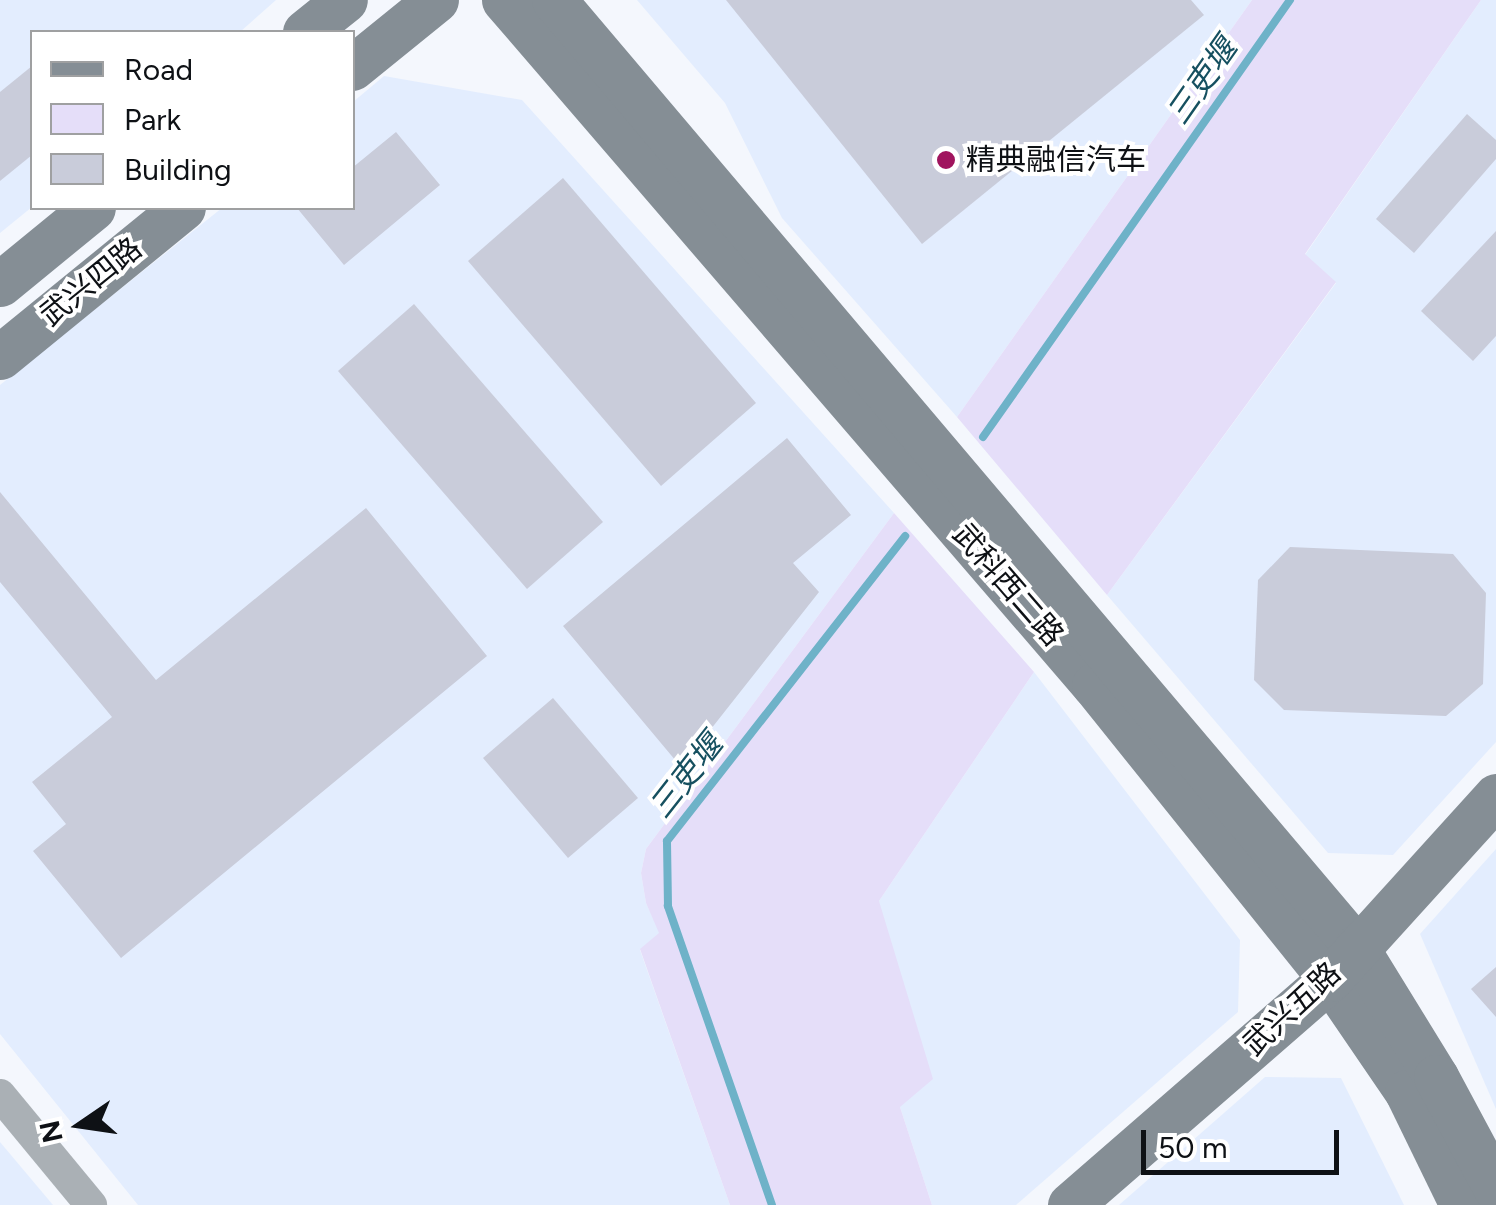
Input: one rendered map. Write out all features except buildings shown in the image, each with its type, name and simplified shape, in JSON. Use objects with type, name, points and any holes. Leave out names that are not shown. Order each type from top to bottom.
[{"type":"street","points":[[307,30],[344,0]]},
{"type":"street","points":[[355,66],[436,0]]},
{"type":"street","name":"武科西二路","points":[[504,0],[1094,685],[1343,963],[1462,1205]]},
{"type":"street","name":"武科西二路","points":[[554,0],[1436,1078],[1496,1188]]},
{"type":"street","name":"武兴四路","points":[[0,284],[91,210]]},
{"type":"street","name":"武兴四路","points":[[0,357],[180,210]]},
{"type":"street","name":"武兴五路","points":[[1070,1205],[1343,963],[1496,796]]},
{"type":"street","points":[[0,1095],[90,1205]]},
{"type":"shaded area","points":[[0,0],[276,0],[242,30],[30,30],[30,209],[0,233]]},
{"type":"shaded area","name":"精典融信汽车","points":[[637,0],[1252,0],[957,417],[782,218],[725,103]]},
{"type":"shaded area","points":[[1481,0],[1496,0],[1496,742],[1393,855],[1328,853],[1107,595],[1336,283],[1305,255]]},
{"type":"shaded area","points":[[384,76],[522,100],[894,513],[646,849],[641,873],[646,903],[660,933],[640,950],[730,1205],[138,1205],[0,1034],[0,385],[219,210],[355,210],[355,100]]},
{"type":"shaded area","points":[[1034,672],[1240,940],[1238,1012],[1016,1205],[932,1205],[900,1107],[879,901]]},
{"type":"shaded area","points":[[1496,849],[1496,1109],[1420,934]]},
{"type":"shaded area","points":[[1265,1077],[1341,1078],[1404,1205],[1119,1205]]},
{"type":"shaded area","points":[[0,1142],[53,1205],[0,1205]]},
{"type":"green space","points":[[1252,0],[1481,0],[1305,254],[1336,282],[1107,595],[957,417]]},
{"type":"green space","points":[[894,513],[1034,672],[879,901],[933,1079],[900,1107],[932,1205],[730,1205],[640,949],[659,933],[646,903],[641,873],[646,849]]},
{"type":"waterway","name":"三吏堰","points":[[983,437],[1290,0]]},
{"type":"waterway","name":"三吏堰","points":[[772,1205],[668,906],[667,841],[905,536]]},
{"type":"place","name":"精典融信汽车","points":[[946,160]]}]
